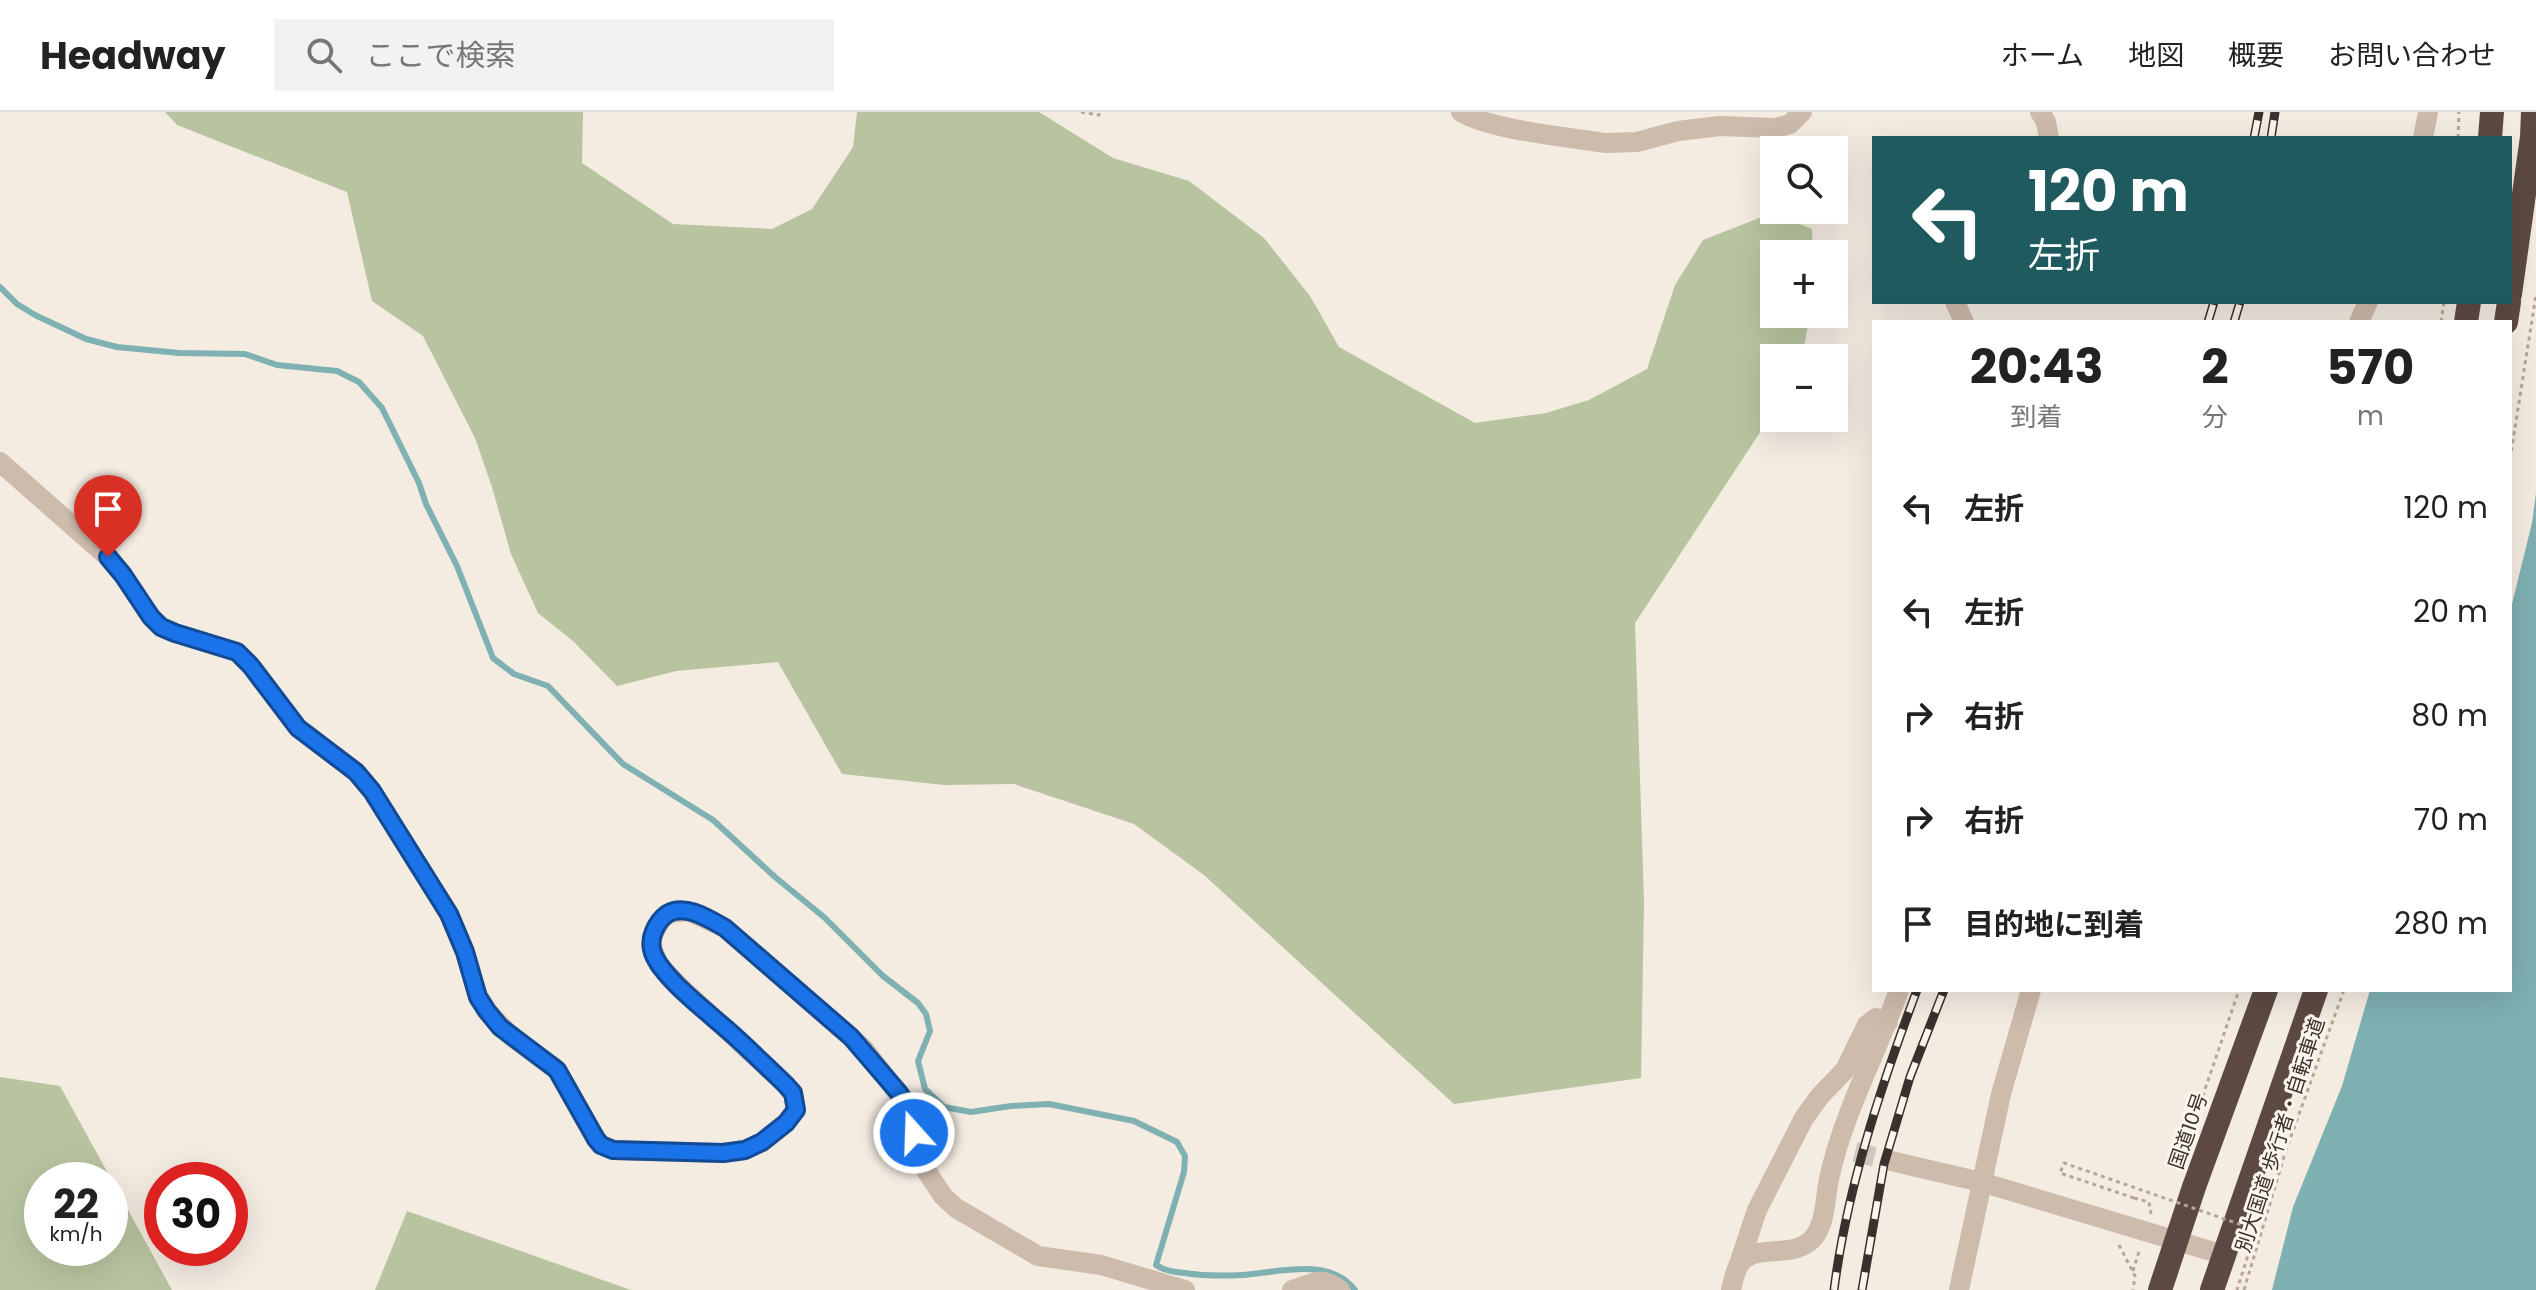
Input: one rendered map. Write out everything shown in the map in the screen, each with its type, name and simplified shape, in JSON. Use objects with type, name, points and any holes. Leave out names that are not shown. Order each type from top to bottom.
[{"type":"highway","points":[[2490,136],[2492,112]]},
{"type":"highway","points":[[2512,280],[2533,112]]},
{"type":"highway","name":"国道10号","points":[[2160,1290],[2228,1090],[2265,992]]},
{"type":"highway","points":[[2212,1290],[2315,992]]},
{"type":"street","points":[[1461,112],[1492,124],[1614,143],[1637,142],[1701,128],[1776,128],[1790,124],[1802,112]]},
{"type":"street","points":[[2040,112],[2049,136]]},
{"type":"street","points":[[2423,136],[2428,112]]},
{"type":"street","points":[[0,462],[108,557],[161,627],[237,652],[298,728],[356,772],[372,791],[449,914],[465,952],[478,997],[487,1011],[500,1027],[557,1070],[601,1145],[613,1150],[723,1153],[745,1150],[762,1142],[786,1123],[796,1110],[793,1093],[785,1084],[677,984],[653,954],[652,936],[662,919],[670,913],[688,911],[725,928],[863,1048],[905,1102],[927,1172],[943,1196],[956,1208],[1038,1256],[1101,1265],[1185,1290]]},
{"type":"street","points":[[1738,1267],[1749,1255],[1803,1247],[1816,1235],[1898,992]]},
{"type":"street","points":[[1959,1290],[2009,1060],[2030,992]]},
{"type":"street","points":[[1731,1290],[1757,1210],[1804,1118],[1845,1070],[1867,1025],[1876,1018],[1888,1022]]},
{"type":"street","points":[[1891,1161],[1981,1182],[2224,1255]]},
{"type":"street","points":[[1292,1290],[1325,1281],[1340,1290]]},
{"type":"path","points":[[1081,112],[1099,115],[1101,112]]},
{"type":"path","points":[[2458,136],[2459,112]]},
{"type":"path","points":[[2512,446],[2536,295]]},
{"type":"path","points":[[2197,1111],[2238,992]]},
{"type":"path","name":"別大国道 歩行者・自転車道","points":[[2244,1290],[2286,1150],[2343,992]]},
{"type":"path","points":[[2151,1212],[2149,1202],[2060,1173],[2064,1163],[2256,1230],[2237,1290]]},
{"type":"path","points":[[2166,1202],[2171,1187]]},
{"type":"path","points":[[2139,1214],[2157,1211]]},
{"type":"path","points":[[2116,1242],[2135,1276],[2133,1290]]},
{"type":"green space","points":[[165,112],[583,112],[582,163],[673,224],[772,229],[812,209],[853,147],[857,112],[1039,112],[1113,158],[1189,181],[1264,238],[1310,296],[1339,347],[1475,423],[1546,413],[1589,400],[1647,369],[1675,285],[1703,240],[1760,218],[1760,224],[1800,224],[1812,229],[1812,240],[1760,240],[1760,328],[1807,328],[1805,344],[1760,344],[1760,432],[1635,623],[1644,902],[1641,1078],[1454,1104],[1204,875],[1134,824],[1014,784],[944,785],[842,774],[778,662],[676,671],[617,686],[573,641],[538,613],[511,554],[475,438],[423,336],[372,301],[347,192],[177,125]]},
{"type":"green space","points":[[0,1077],[60,1086],[102,1162],[24,1162],[24,1266],[128,1266],[128,1210],[144,1239],[144,1266],[159,1266],[172,1290],[0,1290]]},
{"type":"green space","points":[[407,1211],[631,1290],[375,1290]]},
{"type":"water","points":[[2536,493],[2536,1290],[2272,1290],[2293,1207],[2342,1086],[2369,992],[2512,992],[2512,604],[2532,523]]},
{"type":"waterway","points":[[0,287],[17,304],[35,315],[86,339],[117,347],[179,353],[245,354],[277,365],[337,371],[359,382],[382,408],[419,483],[457,566],[493,658],[514,674],[548,686],[623,764],[713,820],[825,918],[883,976],[918,1003],[926,1014],[930,1031],[918,1061],[925,1089],[944,1107],[971,1112],[1049,1104],[1134,1121],[1177,1142],[1185,1156],[1184,1172],[1156,1265],[1173,1272],[1214,1276],[1317,1270],[1331,1273],[1355,1290]]},
{"type":"tunnel","points":[[1855,1152],[1891,1161]]},
{"type":"railway","points":[[2254,136],[2259,112]]},
{"type":"railway","points":[[2271,136],[2275,112]]},
{"type":"railway","points":[[2209,320],[2213,304]]},
{"type":"railway","points":[[2235,320],[2239,304]]},
{"type":"railway","points":[[1834,1290],[1856,1176],[1916,992]]},
{"type":"railway","points":[[1862,1290],[1884,1164],[1910,1077],[1943,992]]},
{"type":"route","points":[[108,557],[143,608],[161,627],[227,648],[244,657],[298,728],[356,772],[372,791],[449,914],[465,952],[478,997],[487,1011],[500,1027],[557,1070],[601,1145],[613,1150],[723,1153],[745,1150],[762,1142],[786,1123],[796,1110],[793,1093],[785,1084],[659,965],[653,954],[652,936],[662,919],[678,910],[706,917],[725,928],[863,1048],[905,1102],[914,1133]]}]
